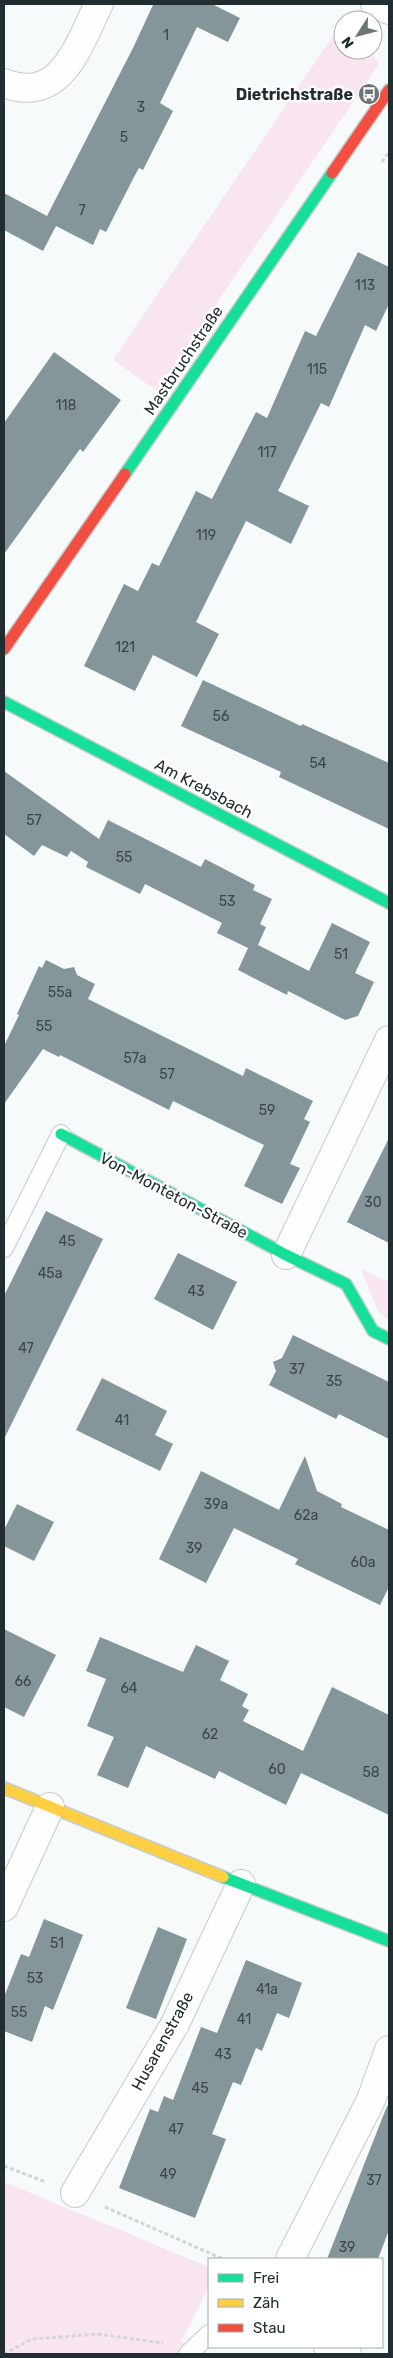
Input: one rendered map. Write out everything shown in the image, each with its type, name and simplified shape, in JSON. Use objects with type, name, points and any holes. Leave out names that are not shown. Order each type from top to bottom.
[{"type":"street","points":[[4,83],[20,89],[38,87],[56,78],[70,60],[99,4]]},
{"type":"street","points":[[375,4],[389,10]]},
{"type":"street","name":"Mastbruchstraße","points":[[4,649],[389,90]]},
{"type":"street","name":"Am Krebsbach","points":[[4,702],[389,903]]},
{"type":"street","points":[[286,1256],[389,1040]]},
{"type":"street","name":"Von-Monteton-Straße","points":[[61,1134],[286,1256],[346,1284],[373,1331],[389,1339]]},
{"type":"street","points":[[4,1788],[241,1884],[389,1941]]},
{"type":"street","points":[[4,1907],[50,1808]]},
{"type":"street","name":"Husarenstraße","points":[[75,2193],[175,2024],[241,1884]]},
{"type":"street","points":[[291,2258],[371,2100],[389,2050]]},
{"type":"street","points":[[331,2348],[348,2354]]},
{"type":"lane","points":[[4,1248],[61,1134]]},
{"type":"lane","points":[[191,2351],[208,2335]]},
{"type":"path","points":[[4,2166],[75,2193],[221,2258]]},
{"type":"path","points":[[4,2354],[32,2339],[97,2334],[191,2351]]},
{"type":"shaded area","points":[[333,36],[333,60],[376,60],[379,64],[157,391],[113,360]]},
{"type":"shaded area","points":[[361,1269],[389,1282],[389,1321],[378,1311]]},
{"type":"shaded area","points":[[4,2182],[208,2267],[208,2288],[181,2342],[199,2354],[4,2354]]},
{"type":"building","points":[[150,4],[212,4],[240,18],[228,42],[197,27],[160,103],[173,111],[143,170],[139,168],[106,232],[100,229],[93,245],[56,226],[43,251],[4,230],[4,193],[47,216],[133,48],[153,5]]},
{"type":"building","points":[[358,252],[389,267],[389,304],[376,331],[365,325],[329,407],[321,403],[278,491],[309,506],[291,544],[246,521],[196,622],[219,634],[197,677],[153,655],[135,691],[84,666],[124,584],[138,591],[152,563],[159,566],[196,491],[212,499],[256,412],[267,418],[305,331],[316,336]]},
{"type":"building","points":[[54,352],[121,400],[83,452],[80,449],[4,554],[4,423]]},
{"type":"building","points":[[203,680],[301,726],[302,724],[389,763],[389,829],[279,777],[281,772],[181,726]]},
{"type":"building","points":[[4,771],[99,839],[108,820],[201,867],[205,859],[255,885],[253,890],[272,899],[260,924],[266,927],[258,945],[309,971],[332,923],[370,942],[355,973],[374,982],[358,1016],[345,1020],[288,991],[287,995],[238,970],[248,948],[217,933],[222,923],[145,884],[140,894],[86,867],[88,862],[71,851],[67,857],[42,845],[34,856],[4,834]]},
{"type":"building","points":[[46,960],[64,969],[74,967],[77,975],[95,984],[88,999],[243,1076],[246,1068],[313,1101],[304,1119],[310,1122],[290,1164],[300,1168],[282,1204],[244,1186],[264,1145],[173,1101],[169,1110],[60,1055],[59,1057],[43,1049],[4,1104],[4,1046],[39,966],[42,968]]},
{"type":"building","points":[[389,1138],[389,1243],[347,1222]]},
{"type":"building","points":[[46,1211],[103,1239],[4,1439],[4,1296]]},
{"type":"building","points":[[178,1253],[237,1282],[213,1330],[154,1299]]},
{"type":"building","points":[[293,1335],[389,1382],[389,1439],[339,1414],[336,1419],[269,1385],[276,1371],[273,1362],[282,1358]]},
{"type":"building","points":[[102,1378],[167,1411],[155,1435],[173,1444],[160,1471],[76,1430]]},
{"type":"building","points":[[305,1456],[317,1491],[342,1504],[341,1507],[389,1530],[389,1587],[380,1605],[295,1564],[298,1559],[234,1528],[206,1583],[159,1559],[201,1471],[279,1510]]},
{"type":"building","points":[[17,1504],[54,1522],[34,1561],[4,1546],[4,1530]]},
{"type":"building","points":[[4,1629],[56,1655],[24,1717],[4,1707]]},
{"type":"building","points":[[100,1637],[183,1672],[196,1645],[229,1661],[220,1680],[248,1694],[242,1706],[249,1710],[243,1721],[303,1751],[332,1687],[389,1715],[389,1815],[301,1773],[286,1805],[219,1771],[215,1779],[146,1746],[128,1788],[97,1775],[114,1737],[87,1726],[106,1679],[86,1671]]},
{"type":"building","points":[[44,1919],[83,1935],[53,2010],[45,2006],[32,2042],[4,2031],[4,1997],[21,1954],[29,1957]]},
{"type":"building","points":[[158,1927],[187,1939],[156,2019],[126,2008]]},
{"type":"building","points":[[246,1960],[302,1983],[289,2018],[277,2013],[262,2051],[256,2048],[241,2085],[233,2082],[212,2134],[226,2139],[195,2218],[119,2188],[150,2109],[158,2112],[164,2096],[173,2100],[201,2027],[217,2033]]},
{"type":"building","points":[[387,2106],[389,2106],[389,2230],[378,2258],[327,2258]]},
{"type":"traffic: fast","points":[[125,474],[332,173]]},
{"type":"traffic: fast","points":[[4,702],[389,903]]},
{"type":"traffic: fast","points":[[61,1134],[286,1255],[346,1284],[373,1331],[389,1339]]},
{"type":"traffic: fast","points":[[223,1877],[389,1941]]},
{"type":"traffic: slow","points":[[4,1788],[223,1877]]},
{"type":"traffic: jam","points":[[332,173],[389,90]]},
{"type":"traffic: jam","points":[[4,649],[125,474]]},
{"type":"place","name":"Dietrichstraße","points":[[369,94]]}]
